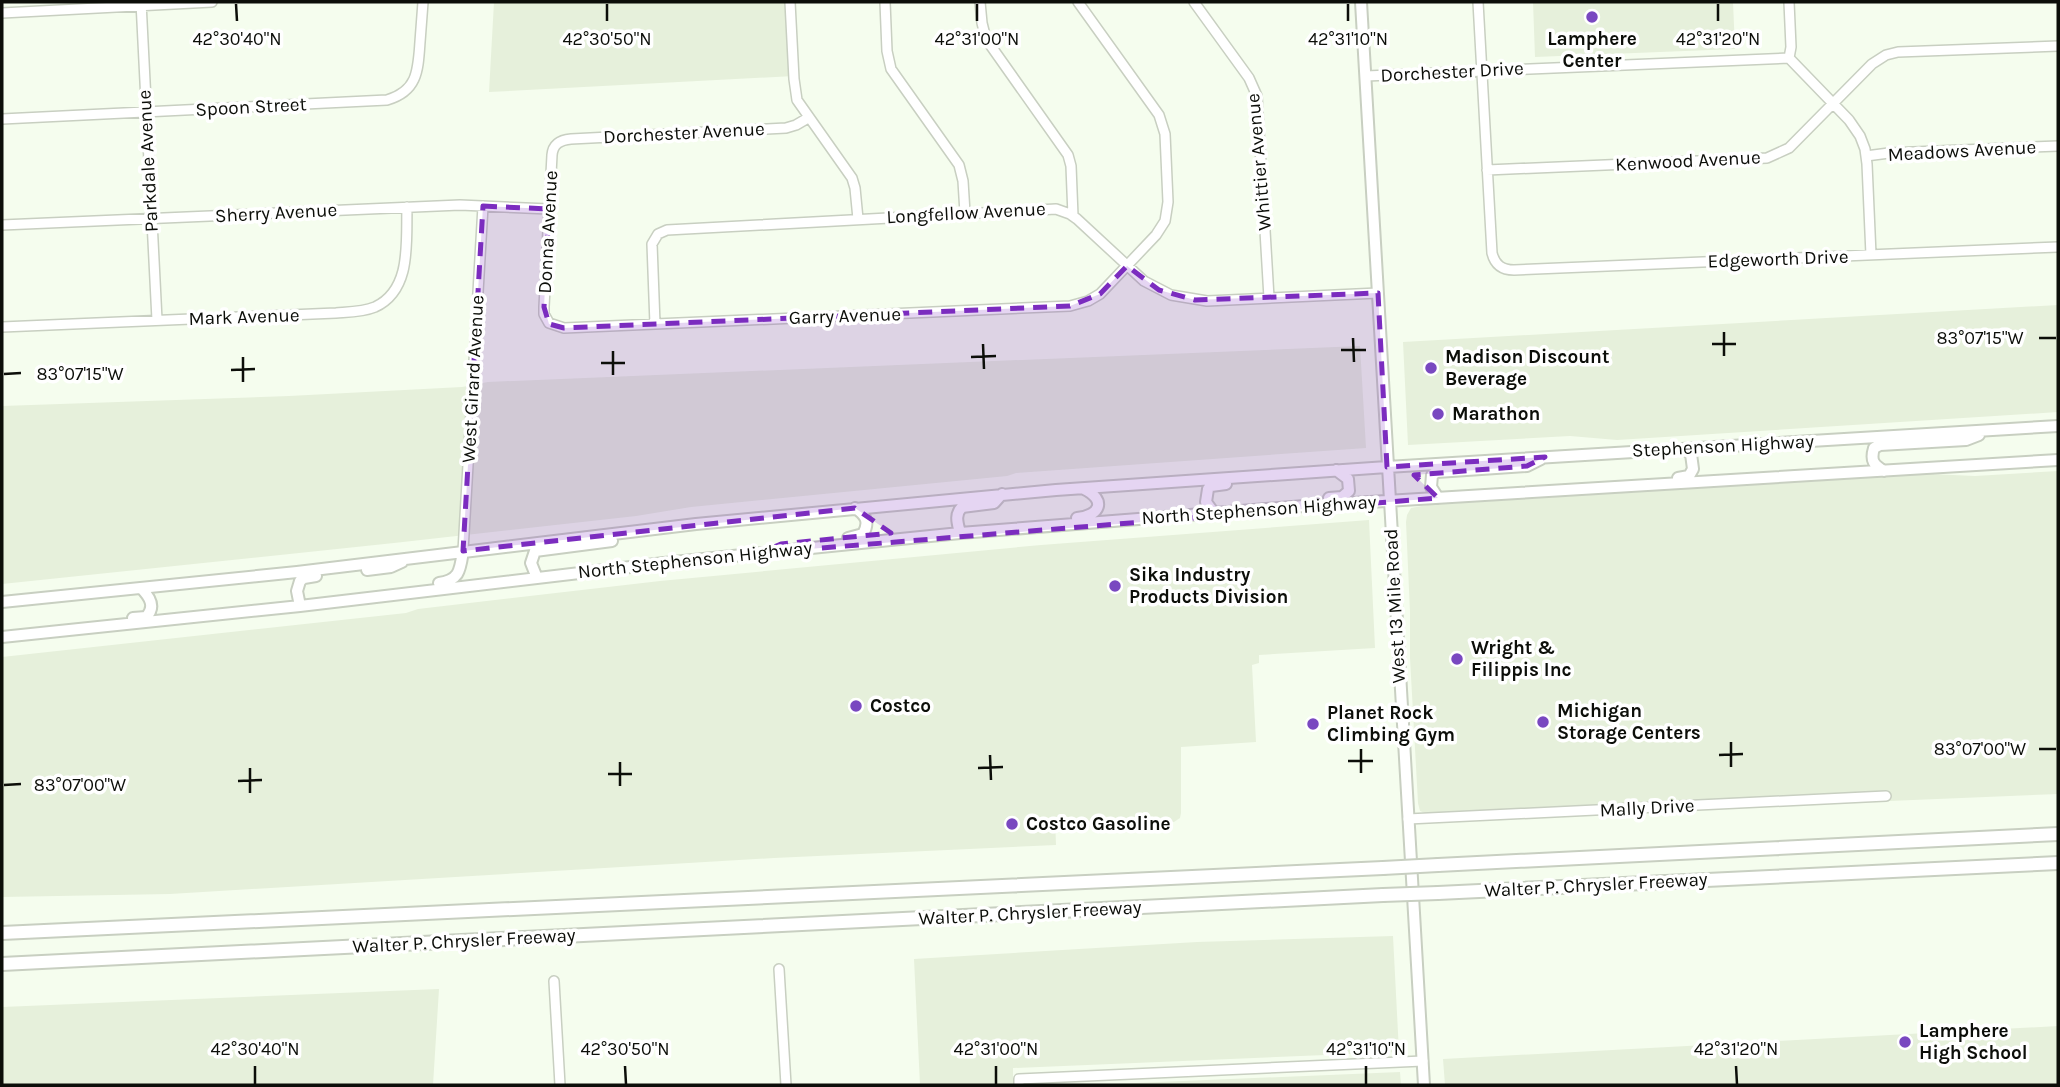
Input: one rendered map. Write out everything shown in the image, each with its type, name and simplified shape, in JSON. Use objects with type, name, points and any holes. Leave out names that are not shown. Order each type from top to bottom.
[{"type":"highway","name":"Walter P. Chrysler Freeway","points":[[2,931],[1383,868],[2058,834]]},
{"type":"highway","name":"Walter P. Chrysler Freeway","points":[[2,964],[2058,863]]},
{"type":"main road","name":"West 13 Mile Road","points":[[1361,2],[1424,1085]]},
{"type":"main road","name":"Stephenson Highway","points":[[1387,467],[2058,427]]},
{"type":"main road","points":[[1884,471],[1872,462],[1874,448],[1880,445],[1966,440],[1991,430]]},
{"type":"main road","points":[[1533,492],[1557,486],[1684,478],[1692,473],[1694,465],[1690,454],[1684,449]]},
{"type":"main road","points":[[1438,498],[1431,488],[1432,475],[1437,472],[1527,466],[1545,457]]},
{"type":"main road","name":"Stephenson Highway","points":[[1389,501],[2058,460]]},
{"type":"main road","name":"North Stephenson Highway","points":[[2,602],[855,508],[1083,488],[1387,467]]},
{"type":"main road","points":[[1238,511],[1268,502],[1345,496],[1349,491],[1348,479],[1336,470]]},
{"type":"main road","points":[[1213,513],[1205,497],[1212,486],[1292,480],[1305,472]]},
{"type":"main road","points":[[1052,527],[1068,519],[1090,516],[1096,511],[1097,497],[1083,488]]},
{"type":"main road","points":[[960,533],[957,517],[962,507],[994,503],[1002,495]]},
{"type":"main road","name":"North Stephenson Highway","points":[[2,637],[960,533],[1389,501]]},
{"type":"main road","points":[[760,553],[781,544],[858,537],[863,534],[867,521],[864,514],[855,508]]},
{"type":"main road","points":[[537,578],[531,563],[532,555],[539,549],[626,539],[651,530]]},
{"type":"main road","points":[[351,600],[371,591],[450,582],[460,569],[463,551]]},
{"type":"main road","points":[[300,606],[297,586],[304,578],[391,568],[415,557]]},
{"type":"main road","points":[[38,633],[59,625],[146,617],[151,601],[141,588]]},
{"type":"street","points":[[2,13],[212,2]]},
{"type":"street","name":"Spoon Street","points":[[2,119],[374,101],[397,97],[412,84],[417,75],[423,2]]},
{"type":"street","points":[[790,2],[796,95],[808,118],[852,178],[858,219]]},
{"type":"street","points":[[885,2],[887,51],[891,69],[959,165],[963,176],[965,213]]},
{"type":"street","points":[[980,2],[986,39],[1068,155],[1073,216]]},
{"type":"street","name":"Garry Avenue","points":[[550,323],[564,328],[1070,306],[1100,294],[1160,230],[1167,215],[1163,126],[1159,115],[1078,2]]},
{"type":"street","name":"Whittier Avenue","points":[[1194,2],[1249,78],[1258,96],[1269,298]]},
{"type":"street","points":[[1478,2],[1487,170]]},
{"type":"street","points":[[1789,2],[1789,58],[1860,136],[1866,156],[1871,255]]},
{"type":"street","name":"Parkdale Avenue","points":[[141,4],[157,320]]},
{"type":"street","name":"Kenwood Avenue","points":[[1487,170],[1767,158],[1789,148],[1872,64],[1886,55],[1898,52],[2058,46]]},
{"type":"street","name":"Dorchester Drive","points":[[1366,76],[1789,58]]},
{"type":"street","name":"Dorchester Avenue","points":[[558,142],[571,139],[786,128],[808,118]]},
{"type":"street","name":"Donna Avenue","points":[[550,323],[544,314],[544,307],[553,150],[558,142]]},
{"type":"street","name":"Meadows Avenue","points":[[1866,156],[2058,146]]},
{"type":"street","name":"Edgeworth Drive","points":[[1487,170],[1492,253],[1499,266],[1514,270],[2058,247]]},
{"type":"street","name":"West Girard Avenue","points":[[463,551],[483,206]]},
{"type":"street","name":"Sherry Avenue","points":[[2,225],[407,207],[549,209]]},
{"type":"street","name":"Mark Avenue","points":[[2,327],[336,313],[376,307],[398,287],[403,274],[407,207]]},
{"type":"street","name":"Longfellow Avenue","points":[[655,324],[652,244],[662,232],[681,228],[1056,209],[1073,216],[1144,281],[1171,295],[1207,301],[1378,293]]},
{"type":"street","name":"Mally Drive","points":[[1408,819],[1886,796]]},
{"type":"street","points":[[779,969],[786,1085]]},
{"type":"street","points":[[554,981],[560,1085]]},
{"type":"street","points":[[1019,1082],[1423,1061]]},
{"type":"highlighted area","points":[[483,206],[549,209],[544,307],[549,324],[564,328],[1070,306],[1100,294],[1127,266],[1159,290],[1195,300],[1378,293],[1387,467],[1545,457],[1527,466],[1414,475],[1438,498],[760,553],[781,544],[891,533],[855,508],[463,551]]},
{"type":"shaded area","points":[[494,2],[790,2],[794,76],[489,92]]},
{"type":"shaded area","points":[[1533,2],[1733,2],[1735,49],[1535,57]]},
{"type":"shaded area","points":[[2058,305],[2058,412],[1617,440],[1570,436],[1408,445],[1403,342]]},
{"type":"shaded area","points":[[1360,346],[1366,448],[1016,473],[2,584],[2,406],[289,396],[462,387],[488,382]]},
{"type":"shaded area","points":[[2058,471],[2058,794],[1889,801],[1888,792],[1439,813],[1420,811],[1410,658],[1406,522],[1411,508],[1931,474],[1975,476]]},
{"type":"shaded area","points":[[1369,520],[1375,648],[1259,655],[1259,663],[1252,665],[1256,742],[1181,747],[1181,813],[1180,818],[1174,822],[1069,828],[1055,817],[1056,845],[774,858],[170,894],[2,897],[2,657],[406,613],[418,609],[660,581],[1041,545]]},
{"type":"shaded area","points":[[1393,936],[1399,1052],[1013,1068],[1013,1085],[920,1085],[914,959],[1197,942]]},
{"type":"shaded area","points":[[439,989],[433,1085],[2,1085],[2,1007]]},
{"type":"shaded area","name":"Lamphere High School","points":[[2058,1026],[2058,1085],[1445,1085],[1443,1059]]},
{"type":"shaded area","points":[[1400,1072],[1401,1085],[1088,1085]]},
{"type":"place","name":"Lamphere Center","points":[[1592,17]]},
{"type":"place","name":"Madison Discount Beverage","points":[[1431,368]]},
{"type":"place","name":"Marathon","points":[[1438,414]]},
{"type":"place","name":"Sika Industry Products Division","points":[[1115,586]]},
{"type":"place","name":"Wright & Filippis Inc","points":[[1457,659]]},
{"type":"place","name":"Costco","points":[[856,706]]},
{"type":"place","name":"Michigan Storage Centers","points":[[1543,722]]},
{"type":"place","name":"Planet Rock Climbing Gym","points":[[1313,724]]},
{"type":"place","name":"Costco Gasoline","points":[[1012,824]]},
{"type":"place","name":"Lamphere High School","points":[[1905,1042]]}]
